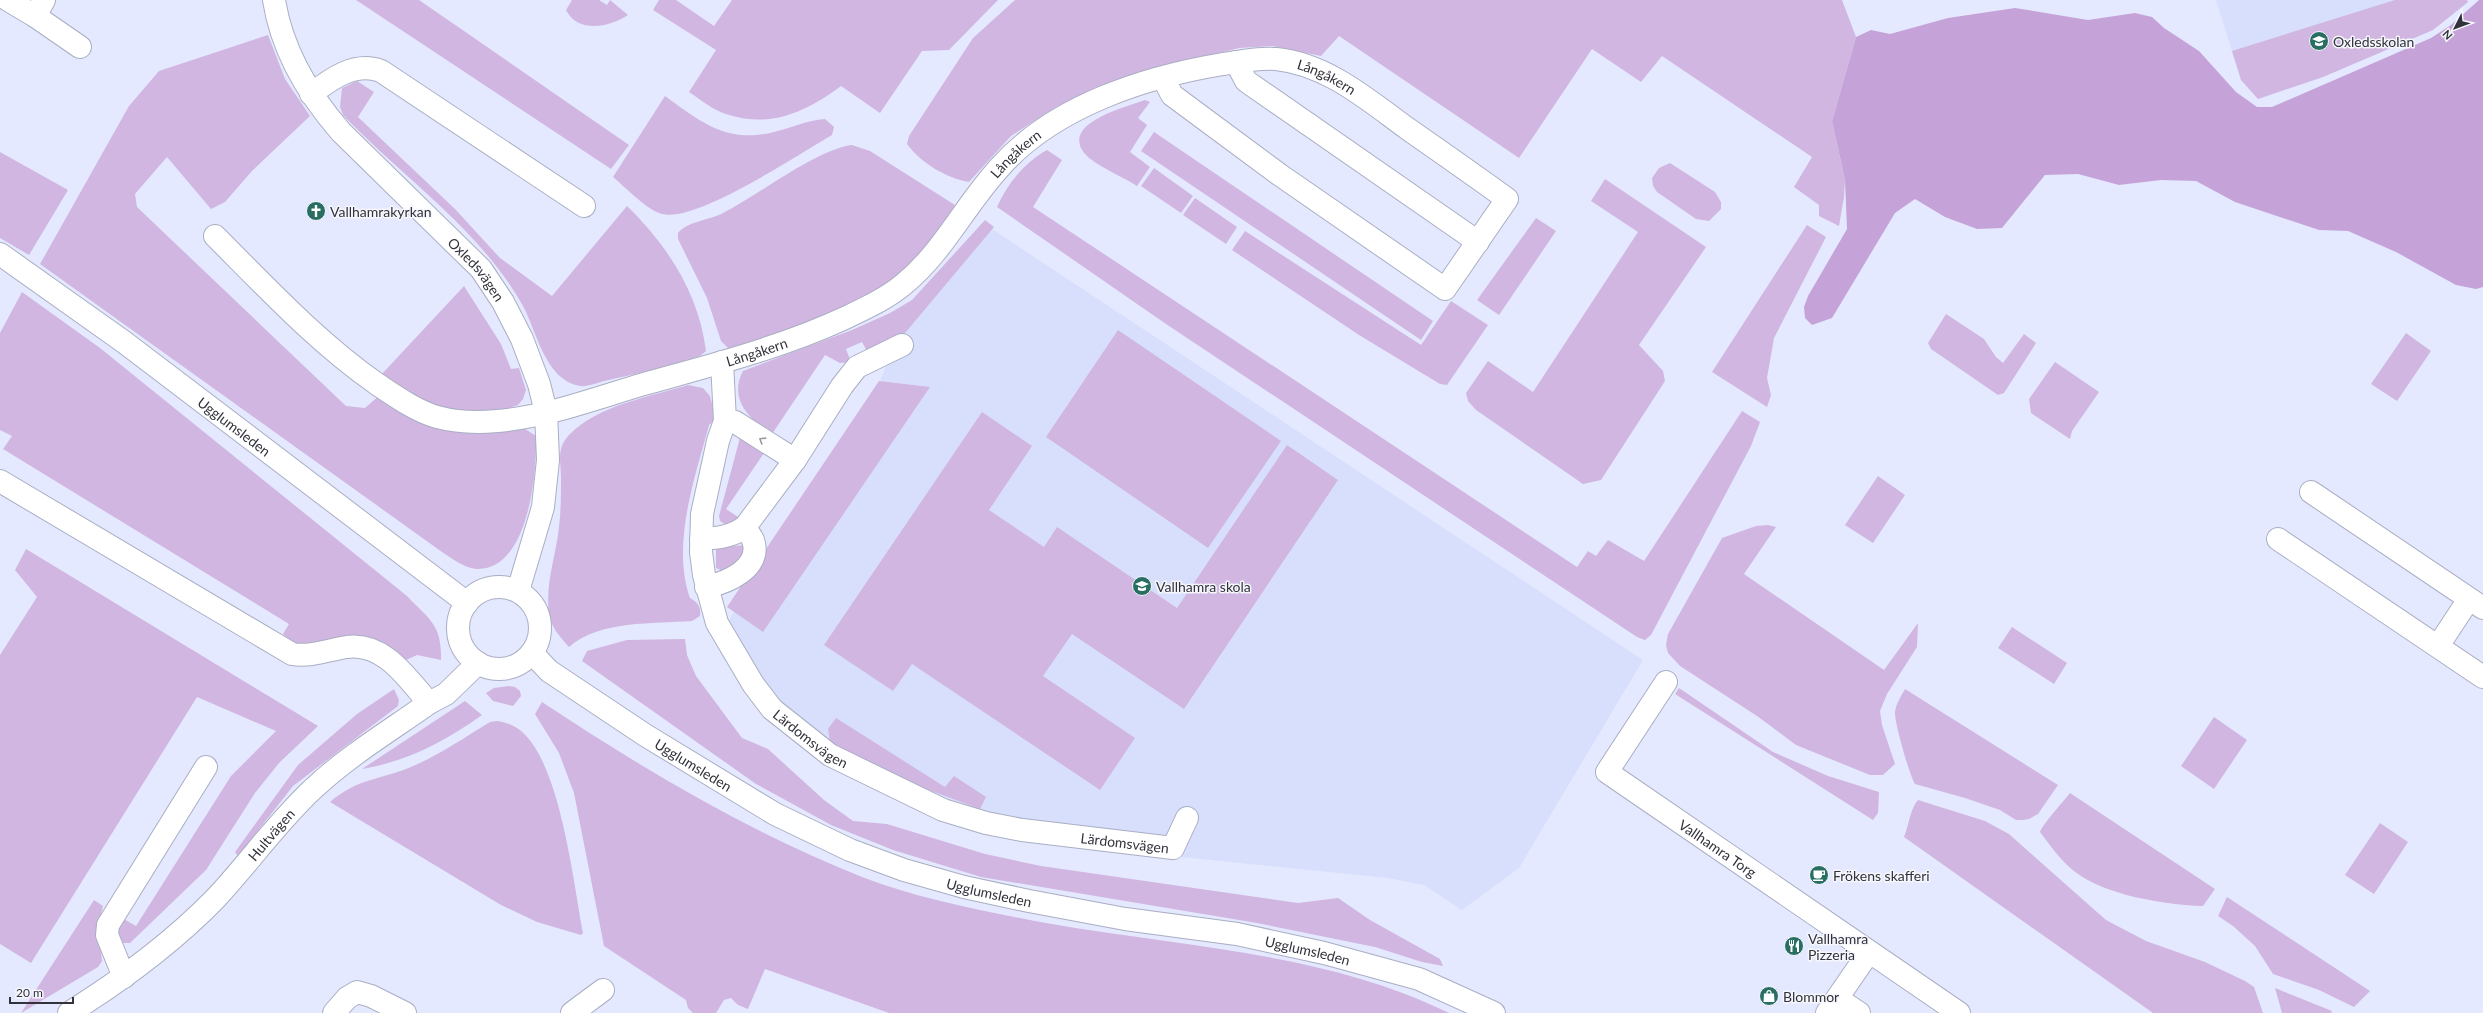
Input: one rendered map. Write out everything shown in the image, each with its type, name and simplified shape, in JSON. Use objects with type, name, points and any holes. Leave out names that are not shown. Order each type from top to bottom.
[{"type":"street","points":[[8,0],[40,8],[80,47]]},
{"type":"street","name":"Oxledsvägen","points":[[274,0],[284,41],[311,94],[341,132],[481,269],[503,302],[522,339],[539,384],[546,412],[548,460],[543,507],[518,591]]},
{"type":"street","name":"Långåkern","points":[[215,236],[299,320],[364,374],[397,397],[434,416],[461,422],[497,421],[546,412],[773,348],[820,329],[876,303],[902,286],[924,267],[944,244],[1001,166],[1025,144],[1056,123],[1100,100],[1163,78],[1236,62],[1278,59],[1335,77],[1507,198],[1478,242]]},
{"type":"street","points":[[1163,78],[1172,96],[1280,175],[1445,289],[1478,242],[1246,81],[1236,62]]},
{"type":"street","points":[[311,94],[348,71],[372,67],[381,71],[584,206]]},
{"type":"street","name":"Ugglumsleden","points":[[0,254],[124,342],[466,603]]},
{"type":"street","points":[[701,539],[722,538],[735,534],[745,527],[795,460],[842,386],[857,367],[902,345]]},
{"type":"street","name":"Lärdomsvägen","points":[[722,362],[725,421],[718,440],[702,514],[701,539],[706,586],[717,623],[753,684],[772,710],[830,755],[892,787],[942,810],[986,823],[1051,834],[1173,848],[1187,818]]},
{"type":"street","points":[[725,421],[735,422],[795,460]]},
{"type":"street","points":[[0,481],[292,654],[303,655],[349,647],[380,652],[403,673],[429,703]]},
{"type":"street","points":[[2311,492],[2476,604],[2438,646]]},
{"type":"street","points":[[706,586],[720,584],[739,575],[749,565],[754,552],[753,541],[745,527]]},
{"type":"street","points":[[2278,538],[2483,677]]},
{"type":"street","points":[[493,588],[518,591],[534,607],[540,622],[539,638],[532,653],[520,663],[507,668],[492,668],[478,663],[468,654],[459,636],[458,622],[466,603],[478,593],[493,588]]},
{"type":"street","name":"Ugglumsleden","points":[[532,653],[549,671],[646,735],[775,814],[850,850],[904,870],[964,887],[1125,919],[1237,934],[1324,953],[1419,979],[1494,1013]]},
{"type":"street","name":"Hultvägen","points":[[69,1013],[124,977],[188,926],[216,898],[273,831],[315,787],[429,703],[446,694],[478,663]]},
{"type":"street","name":"Vallhamra Torg","points":[[1666,682],[1607,772],[1829,923],[1869,952]]},
{"type":"street","points":[[124,977],[107,935],[108,924],[206,767]]},
{"type":"street","points":[[1859,1013],[1832,1006],[1869,952],[1959,1013]]},
{"type":"street","points":[[572,1013],[602,990]]},
{"type":"street","points":[[334,1013],[347,998],[357,992],[371,996],[405,1013]]},
{"type":"shaded area","points":[[356,0],[419,0],[629,145],[611,169]]},
{"type":"shaded area","points":[[572,0],[599,0],[607,5],[610,0],[628,15],[612,23],[604,25],[595,26],[578,23],[571,18],[566,10]]},
{"type":"shaded area","points":[[659,0],[676,0],[714,26],[732,0],[998,0],[949,50],[922,51],[880,113],[841,86],[801,110],[772,119],[758,120],[742,118],[716,110],[689,92],[716,50],[653,10]]},
{"type":"shaded area","points":[[1015,0],[1842,0],[1856,37],[1832,121],[1845,180],[1844,197],[1839,226],[1819,216],[1819,205],[1794,187],[1812,157],[1662,56],[1641,82],[1592,49],[1519,158],[1339,36],[1321,56],[1272,46],[1239,48],[1146,72],[1093,91],[1056,107],[1011,136],[969,182],[960,180],[935,169],[919,157],[907,144],[909,136],[973,38]]},
{"type":"shaded area","name":"Oxledsskolan","points":[[2216,0],[2467,0],[2468,2],[2433,30],[2323,77],[2258,99],[2241,80]]},
{"type":"shaded area","name":"Oxledsskolan","points":[[2395,0],[2467,0],[2468,2],[2433,30],[2323,77],[2258,99],[2241,80],[2232,51]]},
{"type":"shaded area","points":[[2479,0],[2483,0],[2483,287],[2476,289],[2456,285],[2396,252],[2348,231],[2319,230],[2235,202],[2196,181],[2161,180],[2119,185],[2078,174],[2045,175],[2002,228],[1977,229],[1945,217],[1915,199],[1895,213],[1832,318],[1812,325],[1805,318],[1804,307],[1808,296],[1847,229],[1845,180],[1832,121],[1856,37],[1871,30],[1890,34],[1948,18],[2015,8],[2088,20],[2135,13],[2152,17],[2164,28],[2199,51],[2236,92],[2257,107],[2272,107],[2431,38],[2451,25]]},
{"type":"shaded area","points":[[268,35],[285,79],[310,116],[252,171],[225,202],[211,209],[167,157],[135,194],[137,207],[346,406],[365,408],[381,394],[522,427],[536,436],[535,472],[526,516],[519,537],[508,554],[495,565],[477,569],[472,568],[459,563],[442,552],[40,264],[129,106],[159,71]]},
{"type":"shaded area","points":[[357,81],[374,92],[358,117],[455,209],[500,258],[552,296],[627,206],[656,238],[679,272],[689,291],[696,310],[706,351],[700,356],[676,363],[586,386],[580,386],[568,382],[558,375],[544,354],[523,306],[505,278],[485,253],[463,228],[343,115],[340,107],[342,88]]},
{"type":"shaded area","points":[[665,96],[703,122],[728,133],[757,135],[825,119],[834,127],[832,135],[773,171],[722,198],[678,214],[662,214],[656,212],[643,203],[613,177]]},
{"type":"shaded area","points":[[1145,100],[1150,102],[1138,118],[1147,125],[1130,152],[1150,167],[1137,186],[1097,164],[1087,156],[1080,145],[1080,135],[1087,126],[1110,112]]},
{"type":"shaded area","points":[[1154,132],[1433,321],[1421,340],[1141,151]]},
{"type":"shaded area","points":[[852,145],[870,151],[955,205],[926,249],[896,279],[875,293],[830,316],[781,334],[733,349],[728,348],[721,341],[707,298],[678,239],[678,233],[693,223],[723,213],[821,155]]},
{"type":"shaded area","points":[[1047,150],[1062,160],[1033,207],[1577,567],[1588,551],[1596,556],[1608,540],[1644,561],[1742,411],[1760,422],[1751,446],[1651,635],[1645,640],[1637,637],[1166,324],[997,207],[1011,182],[1024,167]]},
{"type":"shaded area","points":[[0,152],[68,190],[29,255],[0,238]]},
{"type":"shaded area","points":[[1670,163],[1715,192],[1721,202],[1721,209],[1709,221],[1696,219],[1657,192],[1653,186],[1652,178],[1659,168]]},
{"type":"shaded area","points":[[1154,168],[1193,196],[1181,213],[1141,186]]},
{"type":"shaded area","points":[[1605,179],[1706,247],[1639,345],[1663,371],[1665,381],[1601,480],[1583,484],[1476,410],[1468,401],[1466,393],[1488,361],[1533,392],[1638,232],[1591,201]]},
{"type":"shaded area","points":[[1195,198],[1237,227],[1226,244],[1183,215]]},
{"type":"shaded area","points":[[1536,218],[1556,231],[1499,315],[1477,300]]},
{"type":"shaded area","points":[[985,220],[994,227],[895,345],[869,355],[862,342],[846,349],[851,362],[840,363],[825,355],[772,434],[749,415],[740,400],[738,391],[739,381],[743,371],[852,330],[890,313],[912,300]]},
{"type":"shaded area","points":[[1807,225],[1826,237],[1774,338],[1767,378],[1771,395],[1767,407],[1712,372]]},
{"type":"shaded area","name":"Vallhamra skola","points":[[989,227],[1643,660],[1519,868],[1462,910],[1424,885],[1388,878],[1014,840],[896,796],[814,757],[760,709],[717,643],[731,617],[879,384],[902,326]]},
{"type":"shaded area","points":[[1245,231],[1421,345],[1451,301],[1488,325],[1447,385],[1440,384],[1359,335],[1232,250]]},
{"type":"shaded area","points":[[464,286],[501,344],[511,369],[519,368],[526,390],[523,399],[518,405],[500,411],[457,414],[429,405],[381,375]]},
{"type":"shaded area","points":[[22,292],[100,348],[407,596],[428,618],[437,631],[441,648],[441,660],[417,655],[404,661],[290,642],[283,634],[289,624],[3,449],[12,436],[0,430],[0,333]]},
{"type":"shaded area","points":[[1946,314],[1984,339],[1996,357],[2003,363],[2024,334],[2036,343],[2004,393],[1998,395],[1931,349],[1928,343]]},
{"type":"shaded area","points":[[1118,330],[1281,441],[1208,548],[1046,437]]},
{"type":"shaded area","points":[[2406,333],[2431,351],[2397,401],[2371,384]]},
{"type":"shaded area","points":[[2055,362],[2099,392],[2072,431],[2070,439],[2031,413],[2029,399]]},
{"type":"shaded area","points":[[879,381],[930,387],[763,632],[727,607]]},
{"type":"shaded area","points":[[688,385],[703,388],[710,396],[716,419],[709,425],[692,489],[684,534],[683,556],[685,577],[690,598],[698,605],[700,616],[692,621],[644,623],[611,628],[582,638],[569,647],[554,628],[550,619],[548,603],[548,591],[560,521],[560,455],[562,445],[569,435],[594,416],[625,403]]},
{"type":"shaded area","points":[[982,412],[1032,446],[989,510],[1044,547],[1057,527],[1177,608],[1287,445],[1338,480],[1184,709],[1072,634],[1043,676],[1135,738],[1100,790],[912,664],[893,691],[824,645]]},
{"type":"shaded area","points":[[741,434],[766,450],[726,509],[738,517],[733,523],[726,525],[720,521],[719,516]]},
{"type":"shaded area","points":[[1878,476],[1905,495],[1873,543],[1845,525]]},
{"type":"shaded area","points":[[1768,525],[1776,527],[1744,574],[1884,670],[1918,623],[1917,647],[1887,694],[1880,711],[1882,725],[1895,764],[1883,775],[1870,775],[1796,745],[1757,716],[1680,666],[1668,653],[1666,645],[1668,634],[1722,538],[1756,526]]},
{"type":"shaded area","points":[[746,545],[746,556],[723,571],[716,568],[716,550],[720,547]]},
{"type":"shaded area","points":[[26,549],[318,726],[279,763],[255,793],[206,870],[130,943],[122,943],[116,931],[122,918],[136,926],[231,776],[276,731],[197,697],[31,963],[0,944],[0,655],[37,597],[15,570]]},
{"type":"shaded area","points":[[2012,627],[2067,663],[2054,684],[1998,648]]},
{"type":"shaded area","points":[[685,639],[687,655],[696,676],[742,738],[768,749],[824,800],[853,821],[887,824],[985,854],[1041,866],[1298,903],[1338,898],[1370,920],[1440,959],[1443,966],[1422,962],[1375,947],[1257,923],[981,877],[893,850],[831,825],[756,784],[582,661],[587,651],[627,640]]},
{"type":"shaded area","points":[[509,686],[515,687],[520,691],[521,696],[513,706],[493,701],[486,693],[494,688]]},
{"type":"shaded area","points":[[1679,688],[1773,752],[1828,776],[1879,792],[1878,813],[1873,820],[1675,694]]},
{"type":"shaded area","points":[[394,689],[399,700],[398,706],[293,786],[238,856],[235,852],[298,765],[357,714]]},
{"type":"shaded area","points":[[1905,689],[2058,785],[2038,814],[2029,819],[2016,820],[2000,810],[1965,798],[1915,784],[1906,761],[1895,717],[1896,706]]},
{"type":"shaded area","points":[[465,701],[482,715],[454,734],[410,756],[362,769]]},
{"type":"shaded area","points":[[542,702],[658,775],[738,820],[820,859],[884,885],[953,904],[1023,919],[1252,954],[1303,964],[1353,977],[1402,993],[1449,1013],[889,1013],[765,969],[748,1009],[738,1005],[731,998],[724,1000],[716,1013],[693,1013],[688,1008],[686,1000],[604,946],[574,793],[559,753],[535,714]]},
{"type":"shaded area","points":[[2214,717],[2247,740],[2214,789],[2181,766]]},
{"type":"shaded area","points":[[836,718],[945,787],[954,776],[986,797],[980,809],[921,787],[830,742],[828,729]]},
{"type":"shaded area","points":[[497,721],[510,724],[517,728],[532,743],[544,765],[554,792],[569,853],[583,933],[581,935],[537,922],[501,905],[330,802],[350,788],[369,780],[411,767],[432,757],[490,722]]},
{"type":"shaded area","points":[[2070,793],[2215,889],[2203,906],[2154,901],[2118,892],[2086,879],[2069,867],[2040,832]]},
{"type":"shaded area","points":[[1918,800],[1985,821],[2009,834],[2106,920],[2146,941],[2205,962],[2245,981],[2254,987],[2263,1013],[2153,1013],[1904,837],[1911,812]]},
{"type":"shaded area","points":[[2380,823],[2408,842],[2374,894],[2345,875]]},
{"type":"shaded area","points":[[2227,897],[2370,991],[2354,1007],[2319,990],[2273,974],[2255,946],[2233,926],[2218,916]]},
{"type":"shaded area","points":[[94,900],[103,906],[98,927],[102,961],[98,967],[21,1013]]},
{"type":"shaded area","points":[[2275,988],[2332,1011],[2331,1013],[2282,1013]]},
{"type":"place","name":"Oxledsskolan","points":[[2319,41]]},
{"type":"place","name":"Vallhamrakyrkan","points":[[316,211]]},
{"type":"place","name":"Vallhamra skola","points":[[1142,586]]},
{"type":"place","name":"Frökens skafferi","points":[[1819,875]]},
{"type":"place","name":"Vallhamra Pizzeria","points":[[1794,946]]},
{"type":"place","name":"Blommor","points":[[1769,996]]}]
